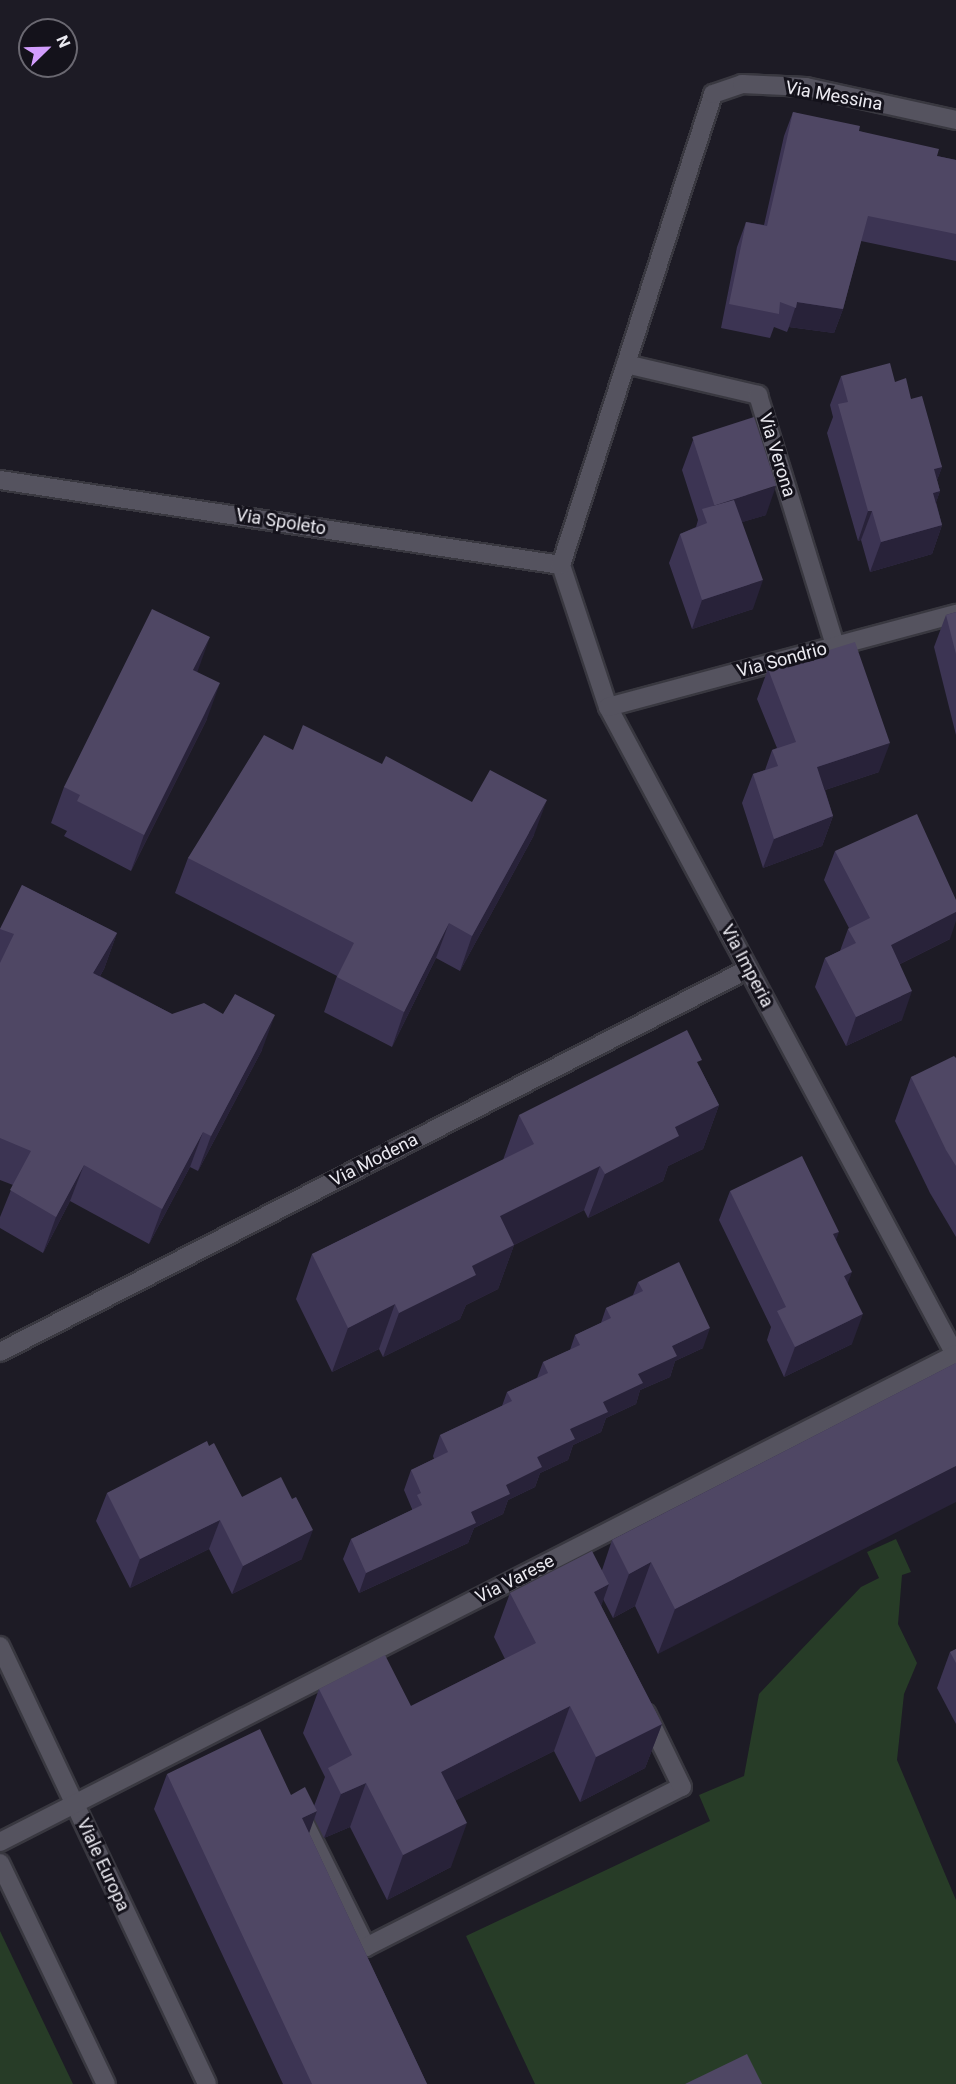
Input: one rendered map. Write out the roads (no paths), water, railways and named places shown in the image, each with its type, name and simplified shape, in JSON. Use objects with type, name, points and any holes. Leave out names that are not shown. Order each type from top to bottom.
[{"type":"street","name":"Via Messina","points":[[626,364],[713,94],[742,84],[806,87],[956,120]]},
{"type":"street","points":[[561,565],[626,364]]},
{"type":"street","name":"Via Verona","points":[[626,364],[758,395],[835,646]]},
{"type":"street","name":"Via Spoleto","points":[[0,480],[561,565]]},
{"type":"street","name":"Via Imperia","points":[[561,565],[608,706],[956,1355]]},
{"type":"street","name":"Via Sondrio","points":[[608,706],[956,614]]},
{"type":"street","name":"Via Modena","points":[[0,1352],[748,969]]},
{"type":"street","name":"Via Varese","points":[[0,1842],[956,1355]]},
{"type":"street","points":[[568,1552],[579,1573]]},
{"type":"street","name":"Viale Europa","points":[[0,1646],[207,2084]]},
{"type":"street","points":[[293,1799],[366,1947],[682,1787],[640,1701]]},
{"type":"street","points":[[251,1715],[261,1736]]},
{"type":"street","points":[[0,1863],[105,2084]]}]
